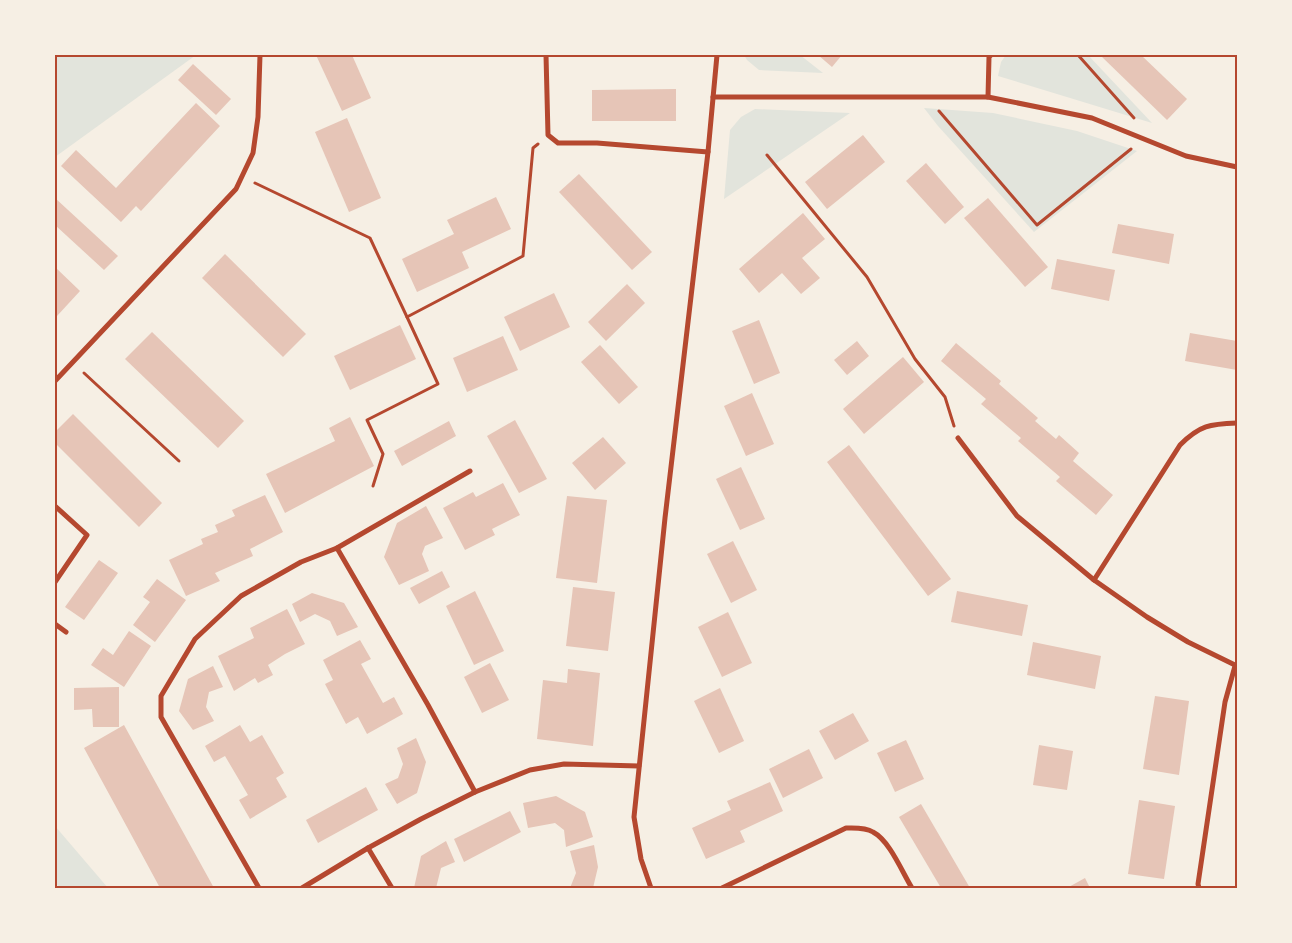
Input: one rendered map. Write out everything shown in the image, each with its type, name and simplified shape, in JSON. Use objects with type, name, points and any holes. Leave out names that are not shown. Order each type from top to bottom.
[{"type":"street","points":[[55,381],[236,189],[253,153],[258,117],[260,55]]},
{"type":"street","points":[[546,55],[548,135],[558,143],[597,143],[708,152]]},
{"type":"street","points":[[651,888],[641,858],[634,817],[665,518],[708,152],[717,55]]},
{"type":"street","points":[[988,97],[989,57],[991,55]]},
{"type":"street","points":[[713,97],[988,97],[1092,118],[1186,156],[1237,168]]},
{"type":"street","points":[[1094,580],[1180,445],[1189,436],[1211,424],[1237,423]]},
{"type":"street","points":[[958,438],[1018,516],[1094,580],[1147,617],[1188,642],[1236,666],[1225,702],[1198,884],[1199,888]]},
{"type":"street","points":[[259,888],[161,717],[161,696],[195,640],[241,596],[301,562],[337,548],[470,471]]},
{"type":"street","points":[[55,506],[87,535],[55,582]]},
{"type":"street","points":[[337,548],[475,792]]},
{"type":"street","points":[[55,624],[66,632]]},
{"type":"street","points":[[302,888],[368,848],[475,792],[530,770],[564,764],[639,766]]},
{"type":"street","points":[[722,888],[846,828],[873,831],[885,842],[912,888]]},
{"type":"street","points":[[368,848],[392,888]]},
{"type":"path","points":[[927,97],[1038,225],[1145,138],[1143,128],[1078,55]]},
{"type":"path","points":[[407,317],[524,256],[533,148],[548,135]]},
{"type":"path","points":[[767,155],[867,278],[914,359],[945,397],[958,438]]},
{"type":"path","points":[[242,176],[370,238],[438,384],[367,420],[382,454],[373,486]]},
{"type":"path","points":[[72,362],[179,460]]},
{"type":"shaded area","points":[[55,55],[196,55],[55,157]]},
{"type":"shaded area","points":[[744,55],[800,55],[823,73],[759,70]]},
{"type":"shaded area","points":[[1006,55],[1088,55],[1152,123],[998,76],[1001,62]]},
{"type":"shaded area","points":[[924,108],[993,113],[1077,131],[1137,151],[1034,232]]},
{"type":"shaded area","points":[[755,109],[850,113],[724,199],[730,130],[741,117]]},
{"type":"shaded area","points":[[55,826],[108,888],[59,888],[55,881]]},
{"type":"building","points":[[316,55],[352,55],[371,98],[342,111]]},
{"type":"building","points":[[818,55],[842,55],[832,67]]},
{"type":"building","points":[[1100,55],[1141,55],[1187,99],[1167,120]]},
{"type":"building","points":[[193,64],[231,99],[216,115],[178,80]]},
{"type":"building","points":[[676,89],[676,121],[592,121],[592,90]]},
{"type":"building","points":[[196,103],[220,126],[141,211],[136,206],[121,222],[61,166],[76,150],[116,188]]},
{"type":"building","points":[[347,118],[381,198],[349,212],[315,132]]},
{"type":"building","points":[[863,135],[885,162],[827,209],[805,182]]},
{"type":"building","points":[[926,163],[964,207],[945,224],[906,181]]},
{"type":"building","points":[[579,174],[652,252],[632,270],[559,192]]},
{"type":"building","points":[[496,197],[511,229],[462,252],[469,268],[417,292],[402,259],[454,234],[447,220]]},
{"type":"building","points":[[55,198],[118,256],[104,270],[55,225]]},
{"type":"building","points":[[988,198],[1048,267],[1025,287],[964,218]]},
{"type":"building","points":[[803,213],[825,239],[802,258],[820,278],[801,294],[782,273],[759,293],[739,269]]},
{"type":"building","points":[[1118,224],[1174,234],[1169,264],[1112,253]]},
{"type":"building","points":[[225,254],[306,334],[283,357],[202,278]]},
{"type":"building","points":[[1057,259],[1115,270],[1109,301],[1051,289]]},
{"type":"building","points":[[55,267],[80,291],[57,316],[55,315]]},
{"type":"building","points":[[627,284],[645,303],[606,341],[588,322]]},
{"type":"building","points":[[554,293],[570,327],[520,351],[504,317]]},
{"type":"building","points":[[759,320],[780,373],[754,384],[732,331]]},
{"type":"building","points":[[400,325],[416,359],[350,390],[334,356]]},
{"type":"building","points":[[152,332],[244,421],[218,448],[125,359]]},
{"type":"building","points":[[1190,333],[1237,341],[1237,370],[1185,361]]},
{"type":"building","points":[[503,336],[518,370],[467,392],[453,358]]},
{"type":"building","points":[[857,341],[869,356],[847,375],[834,360]]},
{"type":"building","points":[[956,343],[1001,381],[999,384],[1038,418],[1035,421],[1056,439],[1059,435],[1079,453],[1073,461],[1113,495],[1096,515],[1056,481],[1060,477],[1018,441],[1021,438],[981,404],[986,399],[941,361]]},
{"type":"building","points":[[600,345],[638,387],[619,404],[581,362]]},
{"type":"building","points":[[903,357],[924,382],[864,434],[843,409]]},
{"type":"building","points":[[752,393],[774,444],[746,456],[724,406]]},
{"type":"building","points":[[73,414],[162,503],[139,527],[55,443],[55,432]]},
{"type":"building","points":[[350,417],[374,466],[285,513],[266,474],[335,441],[329,428]]},
{"type":"building","points":[[515,420],[547,479],[519,493],[487,436]]},
{"type":"building","points":[[449,421],[456,436],[402,466],[394,451]]},
{"type":"building","points":[[603,437],[626,463],[595,490],[572,463]]},
{"type":"building","points":[[849,445],[951,579],[928,596],[827,462]]},
{"type":"building","points":[[741,467],[765,519],[740,530],[716,479]]},
{"type":"building","points":[[503,483],[520,515],[492,529],[495,535],[465,550],[443,508],[473,492],[476,497]]},
{"type":"building","points":[[265,495],[283,532],[250,549],[253,556],[215,573],[220,581],[186,596],[169,560],[203,544],[201,539],[218,532],[215,525],[235,516],[232,510]]},
{"type":"building","points":[[567,496],[607,500],[597,583],[556,578]]},
{"type":"building","points":[[426,506],[443,538],[425,546],[422,554],[429,571],[399,585],[384,557],[397,523]]},
{"type":"building","points":[[733,541],[757,590],[731,603],[707,554]]},
{"type":"building","points":[[99,560],[118,573],[84,620],[65,607]]},
{"type":"building","points":[[442,571],[450,587],[419,604],[410,588]]},
{"type":"building","points":[[157,579],[186,600],[155,642],[133,625],[150,602],[143,597]]},
{"type":"building","points":[[573,587],[615,592],[608,651],[566,646]]},
{"type":"building","points":[[475,591],[504,651],[474,665],[446,606]]},
{"type":"building","points":[[957,591],[1028,605],[1022,636],[951,622]]},
{"type":"building","points":[[312,593],[344,603],[358,627],[337,636],[330,621],[315,614],[300,622],[292,604]]},
{"type":"building","points":[[287,609],[305,644],[268,665],[273,675],[258,683],[255,678],[234,691],[218,656],[254,638],[250,628]]},
{"type":"building","points":[[728,612],[752,663],[722,677],[698,627]]},
{"type":"building","points":[[129,631],[151,646],[124,687],[91,665],[103,648],[113,655]]},
{"type":"building","points":[[360,640],[371,659],[361,664],[383,703],[394,697],[403,714],[367,734],[358,717],[346,724],[325,684],[333,680],[323,660]]},
{"type":"building","points":[[1033,642],[1101,656],[1095,689],[1027,675]]},
{"type":"building","points":[[490,663],[509,700],[482,713],[464,677]]},
{"type":"building","points":[[213,666],[223,687],[209,692],[206,707],[214,721],[193,730],[179,711],[188,679]]},
{"type":"building","points":[[568,669],[600,673],[593,746],[537,739],[543,680],[567,683]]},
{"type":"building","points":[[119,687],[119,727],[93,727],[92,709],[74,710],[74,688]]},
{"type":"building","points":[[720,688],[744,741],[719,753],[694,701]]},
{"type":"building","points":[[1155,696],[1189,701],[1179,775],[1143,769]]},
{"type":"building","points":[[853,713],[869,741],[835,760],[819,731]]},
{"type":"building","points":[[124,725],[214,888],[160,888],[84,748]]},
{"type":"building","points":[[240,725],[250,742],[262,735],[284,773],[276,778],[287,797],[250,819],[239,800],[248,795],[225,756],[214,762],[205,746]]},
{"type":"building","points":[[416,738],[426,762],[422,776],[417,793],[397,804],[385,784],[398,778],[403,764],[397,748]]},
{"type":"building","points":[[906,740],[924,779],[895,792],[877,753]]},
{"type":"building","points":[[1039,745],[1073,751],[1067,790],[1033,785]]},
{"type":"building","points":[[809,749],[823,778],[783,798],[769,769]]},
{"type":"building","points":[[770,782],[783,811],[740,831],[745,842],[706,859],[692,828],[731,810],[727,801]]},
{"type":"building","points":[[366,787],[378,810],[318,843],[306,820]]},
{"type":"building","points":[[556,796],[585,812],[593,837],[566,847],[564,830],[555,823],[528,828],[523,803]]},
{"type":"building","points":[[1139,800],[1175,806],[1164,879],[1128,874]]},
{"type":"building","points":[[921,804],[970,888],[941,888],[899,817]]},
{"type":"building","points":[[510,811],[521,832],[464,862],[454,839]]},
{"type":"building","points":[[446,841],[455,862],[441,868],[436,888],[414,888],[421,856]]},
{"type":"building","points":[[594,845],[598,867],[593,888],[570,888],[576,873],[570,851]]},
{"type":"building","points":[[1085,878],[1090,888],[1067,888]]}]
